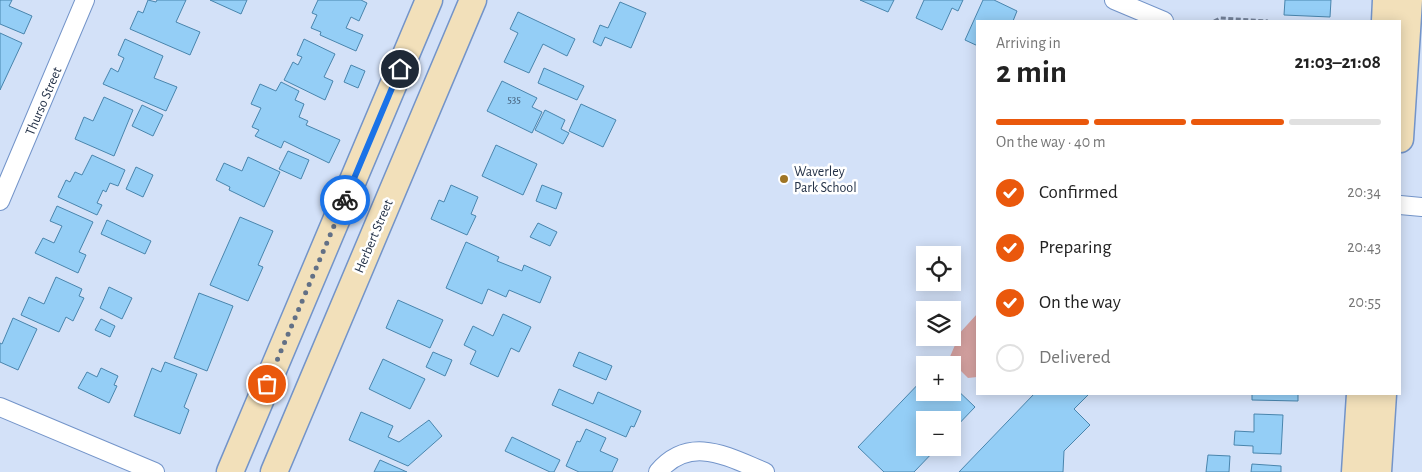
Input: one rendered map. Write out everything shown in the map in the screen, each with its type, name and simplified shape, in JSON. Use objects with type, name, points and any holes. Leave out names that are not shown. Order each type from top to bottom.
[{"type":"street","name":"Thurso Street","points":[[0,201],[85,0]]},
{"type":"street","points":[[230,472],[429,0]]},
{"type":"street","name":"Herbert Street","points":[[274,472],[473,0]]},
{"type":"street","points":[[1114,0],[1162,20]]},
{"type":"street","points":[[1385,20],[1386,0]]},
{"type":"street","points":[[1401,124],[1409,0]]},
{"type":"street","points":[[378,120],[416,136]]},
{"type":"street","points":[[1401,205],[1422,207]]},
{"type":"street","points":[[1355,472],[1360,395]]},
{"type":"street","points":[[1378,472],[1383,395]]},
{"type":"street","points":[[0,407],[155,472]]},
{"type":"street","points":[[658,472],[670,461],[684,454],[701,450],[716,452],[765,472]]},
{"type":"path","points":[[1216,20],[1220,18],[1252,20]]},
{"type":"shaded area","points":[[976,315],[976,377],[968,378],[961,371],[961,356],[950,356],[955,346],[961,346],[961,332]]},
{"type":"building","points":[[0,0],[12,0],[9,6],[32,16],[24,34],[0,24]]},
{"type":"building","points":[[148,0],[156,2],[157,0],[186,0],[176,22],[200,32],[190,55],[130,29],[138,11],[143,13]]},
{"type":"building","points":[[210,0],[247,0],[241,14]]},
{"type":"building","points":[[318,0],[361,0],[367,3],[359,21],[351,17],[346,28],[363,35],[356,51],[320,35],[321,32],[311,28],[317,15],[312,13]]},
{"type":"building","points":[[860,0],[894,0],[888,12]]},
{"type":"building","points":[[924,0],[963,0],[958,11],[952,8],[942,30],[916,18]]},
{"type":"building","points":[[983,0],[994,0],[1017,11],[1013,20],[976,20],[976,45],[965,40]]},
{"type":"building","points":[[1285,0],[1331,0],[1330,17],[1284,15]]},
{"type":"building","points":[[620,2],[646,13],[631,48],[605,37],[601,46],[593,42],[600,25],[608,28]]},
{"type":"building","points":[[518,12],[575,39],[567,56],[543,44],[529,73],[504,62],[518,33],[510,29]]},
{"type":"building","points":[[0,33],[22,43],[0,90]]},
{"type":"building","points":[[125,39],[163,56],[154,78],[177,87],[166,111],[103,84],[111,68],[118,72],[124,58],[118,55]]},
{"type":"building","points":[[304,39],[335,54],[324,77],[333,81],[325,100],[284,80],[293,62],[298,65],[302,57],[297,55]]},
{"type":"building","points":[[351,65],[365,71],[358,88],[344,82]]},
{"type":"building","points":[[544,68],[584,86],[577,100],[538,83]]},
{"type":"building","points":[[502,81],[537,98],[532,107],[542,112],[532,133],[487,111]]},
{"type":"building","points":[[281,82],[299,91],[295,100],[304,104],[299,117],[308,121],[306,125],[340,140],[329,163],[284,141],[281,148],[255,136],[259,130],[252,127],[261,108],[251,104],[260,84],[276,91]]},
{"type":"building","points":[[104,97],[133,110],[114,156],[75,139],[84,117],[93,121]]},
{"type":"building","points":[[581,104],[616,120],[603,147],[569,131]]},
{"type":"building","points":[[142,105],[163,115],[153,136],[132,126]]},
{"type":"building","points":[[545,110],[565,120],[561,129],[569,133],[563,144],[535,130]]},
{"type":"building","points":[[496,145],[537,164],[523,195],[482,176]]},
{"type":"building","points":[[288,151],[309,160],[301,179],[279,169]]},
{"type":"building","points":[[92,155],[125,170],[118,186],[110,183],[106,192],[103,190],[97,203],[102,205],[97,215],[58,197],[66,180],[70,182],[75,172],[82,175]]},
{"type":"building","points":[[248,157],[280,172],[264,207],[229,190],[230,187],[216,180],[224,163],[242,171]]},
{"type":"building","points":[[136,167],[153,175],[143,197],[126,189]]},
{"type":"building","points":[[451,185],[478,197],[471,214],[476,216],[467,235],[431,219],[439,200],[444,202]]},
{"type":"building","points":[[542,185],[562,193],[556,209],[536,201]]},
{"type":"building","points":[[57,206],[93,222],[79,252],[86,255],[78,273],[35,253],[43,238],[54,243],[62,226],[50,221]]},
{"type":"building","points":[[240,217],[273,231],[258,265],[263,267],[248,301],[210,285]]},
{"type":"building","points":[[107,220],[151,241],[145,254],[101,234]]},
{"type":"building","points":[[538,223],[557,232],[550,246],[530,237]]},
{"type":"building","points":[[466,242],[499,257],[497,261],[522,271],[524,265],[551,277],[540,303],[509,290],[506,297],[488,289],[482,304],[446,288]]},
{"type":"building","points":[[56,277],[82,289],[79,296],[84,298],[73,321],[66,317],[59,332],[21,315],[29,297],[44,304]]},
{"type":"building","points":[[109,287],[132,298],[122,319],[100,308]]},
{"type":"building","points":[[199,293],[233,306],[207,371],[174,358]]},
{"type":"building","points":[[398,300],[443,320],[430,348],[386,328]]},
{"type":"building","points":[[503,314],[531,327],[519,352],[511,348],[498,377],[470,364],[476,351],[464,345],[473,326],[493,336]]},
{"type":"building","points":[[13,318],[37,329],[18,370],[0,362],[0,343],[2,344]]},
{"type":"building","points":[[101,319],[115,326],[110,337],[95,330]]},
{"type":"building","points":[[433,352],[452,360],[445,376],[426,367]]},
{"type":"building","points":[[579,352],[612,366],[606,380],[573,366]]},
{"type":"building","points":[[383,359],[425,379],[410,409],[369,389]]},
{"type":"building","points":[[165,362],[197,374],[184,407],[189,410],[180,434],[134,416],[152,368],[161,372]]},
{"type":"building","points":[[101,368],[118,376],[114,385],[117,386],[109,403],[78,388],[87,372],[97,377]]},
{"type":"building","points":[[916,386],[916,401],[961,401],[961,394],[975,407],[961,422],[961,411],[916,411],[916,456],[929,456],[914,472],[884,472],[858,447]]},
{"type":"building","points":[[559,389],[593,404],[598,392],[641,411],[634,427],[631,426],[626,437],[552,405]]},
{"type":"building","points":[[1033,395],[1088,395],[1074,409],[1090,425],[1064,451],[1063,472],[959,472]]},
{"type":"building","points":[[1252,395],[1298,395],[1298,401],[1252,400]]},
{"type":"building","points":[[361,412],[393,426],[388,437],[399,442],[429,420],[442,436],[408,466],[349,440]]},
{"type":"building","points":[[1254,414],[1283,415],[1281,454],[1253,453],[1253,446],[1234,445],[1235,431],[1254,432]]},
{"type":"building","points":[[586,429],[606,438],[600,451],[618,459],[612,472],[579,472],[566,466],[577,441],[580,442]]},
{"type":"building","points":[[512,437],[560,460],[554,472],[550,472],[505,451]]},
{"type":"building","points":[[1208,455],[1230,456],[1229,472],[1206,472]]},
{"type":"building","points":[[380,460],[407,472],[374,472]]},
{"type":"building","points":[[1252,464],[1281,466],[1281,472],[1251,472]]},
{"type":"way so far","points":[[267,384],[345,200]]},
{"type":"place","name":"Waverley Park School","points":[[784,179]]},
{"type":"route","points":[[345,200],[400,69]]}]
